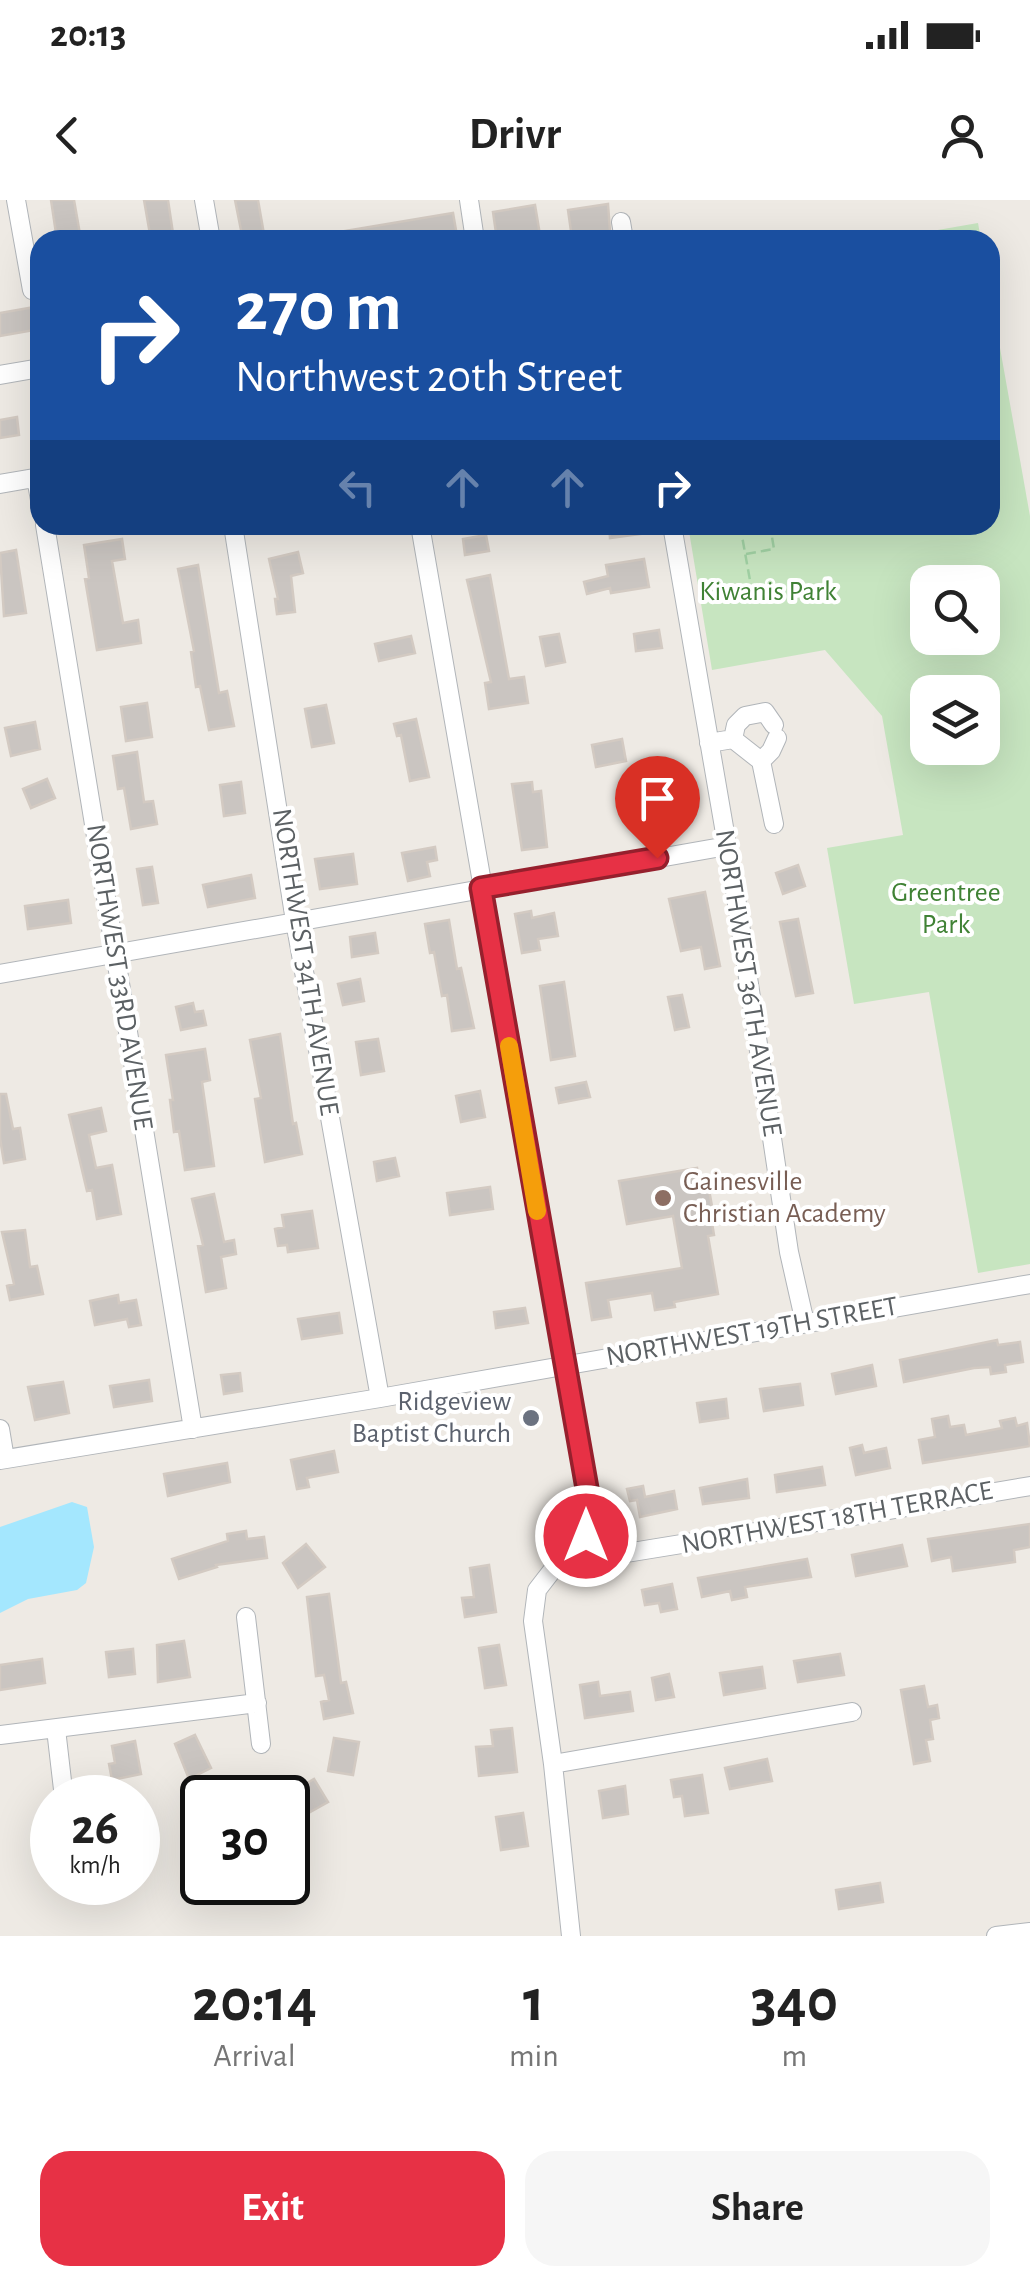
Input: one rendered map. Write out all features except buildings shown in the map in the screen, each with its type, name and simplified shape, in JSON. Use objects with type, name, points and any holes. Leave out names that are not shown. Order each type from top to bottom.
[{"type":"street","points":[[16,200],[30,279]]},
{"type":"street","points":[[204,200],[209,230]]},
{"type":"street","points":[[469,200],[474,230]]},
{"type":"street","points":[[0,375],[30,370]]},
{"type":"street","points":[[0,484],[30,478]]},
{"type":"street","name":"NORTHWEST 33RD AVENUE","points":[[47,535],[193,1429]]},
{"type":"street","name":"NORTHWEST 34TH AVENUE","points":[[235,535],[296,921],[380,1398]]},
{"type":"street","points":[[422,535],[591,1511],[578,1561]]},
{"type":"street","name":"NORTHWEST 36TH AVENUE","points":[[674,535],[727,846],[789,1252],[805,1323]]},
{"type":"street","points":[[733,739],[736,726],[754,712],[765,712],[776,731],[762,760],[774,824]]},
{"type":"street","points":[[709,744],[733,739],[762,760]]},
{"type":"street","points":[[0,974],[727,846]]},
{"type":"street","name":"NORTHWEST 19TH STREET","points":[[2,1459],[380,1398],[1030,1284]]},
{"type":"street","points":[[0,1429],[2,1459]]},
{"type":"street","name":"NORTHWEST 18TH TERRACE","points":[[553,1764],[533,1621],[537,1590],[554,1568],[1030,1486]]},
{"type":"street","points":[[246,1617],[261,1744]]},
{"type":"street","points":[[0,1735],[257,1703]]},
{"type":"street","points":[[571,1936],[553,1764],[852,1712]]},
{"type":"street","points":[[56,1728],[61,1775]]},
{"type":"street","points":[[996,1936],[1030,1932]]},
{"type":"path","points":[[742,535],[753,597]]},
{"type":"path","points":[[746,554],[774,550],[772,535]]},
{"type":"green space","points":[[978,223],[979,230],[938,230]]},
{"type":"green space","name":"Greentree Park","points":[[1000,348],[1030,516],[1030,1264],[978,1273],[929,992],[854,1004],[827,848],[903,835],[882,716],[825,650],[712,670],[690,535],[1000,535]]},
{"type":"water","points":[[72,1502],[87,1507],[94,1547],[86,1583],[77,1590],[28,1599],[0,1613],[0,1527]]},
{"type":"slow traffic","points":[[509,1046],[537,1211]]},
{"type":"place","name":"Gainesville Christian Academy","points":[[663,1198]]},
{"type":"place","name":"Ridgeview Baptist Church","points":[[531,1418]]},
{"type":"route","points":[[586,1536],[591,1511],[481,888],[657,858]]},
{"type":"park label","name":"Kiwanis Park","points":[[768,592]]}]
